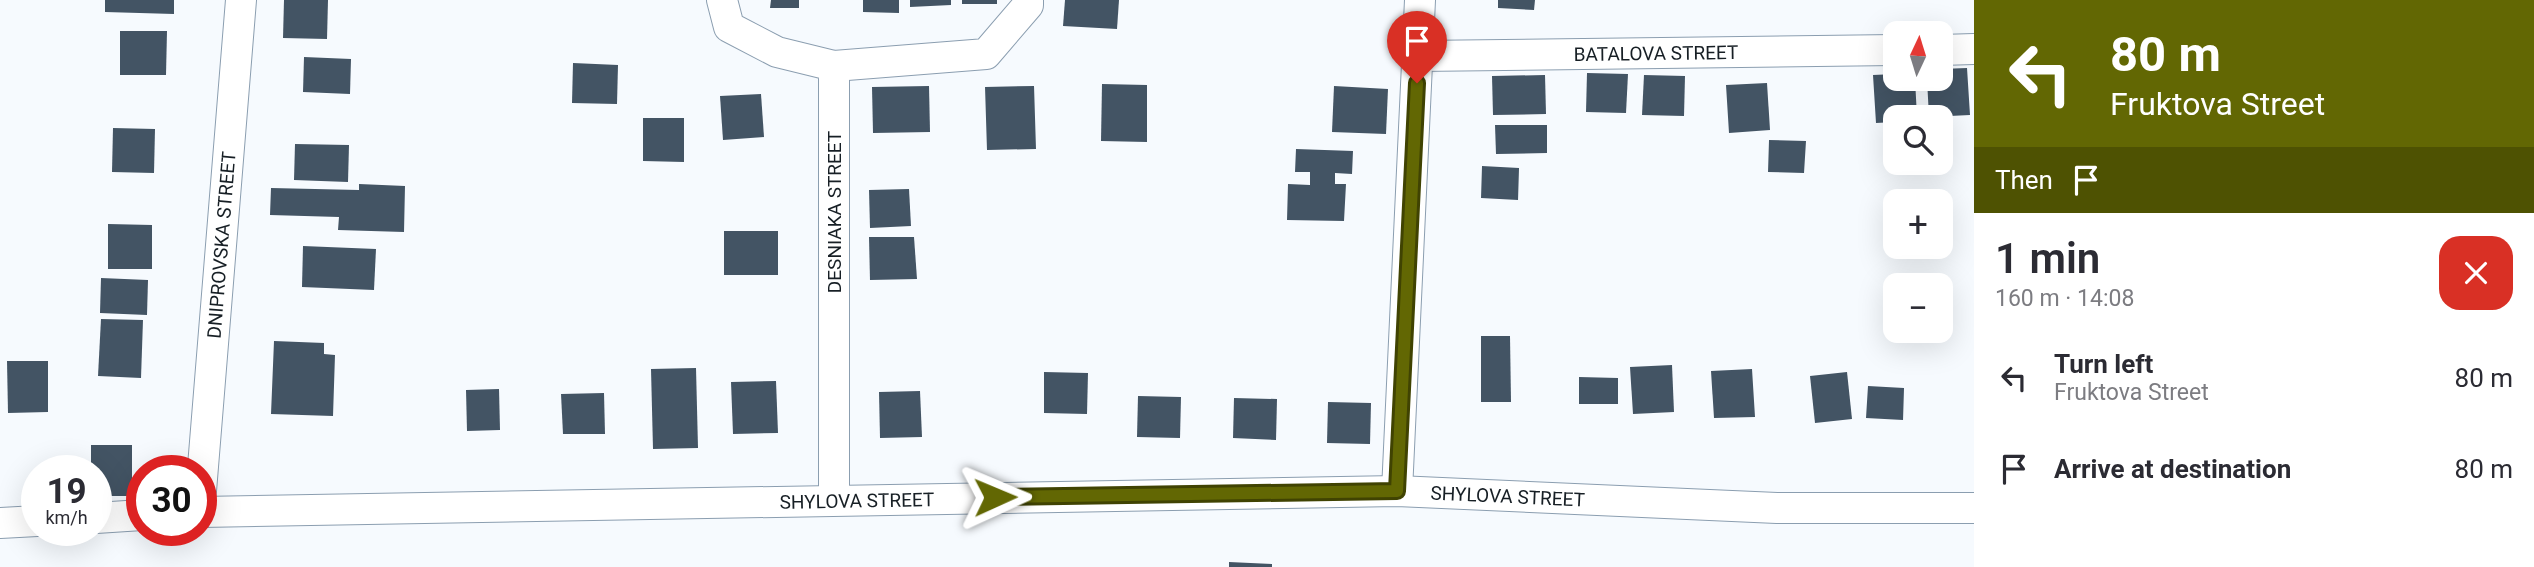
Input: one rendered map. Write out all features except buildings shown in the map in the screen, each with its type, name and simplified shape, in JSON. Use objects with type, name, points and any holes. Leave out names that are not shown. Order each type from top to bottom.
[{"type":"street","name":"DNIPROVSKA STREET","points":[[204,455],[241,0]]},
{"type":"street","points":[[722,0],[729,27],[777,52],[834,66],[986,54],[1027,5],[1028,0]]},
{"type":"street","points":[[1397,491],[1420,0]]},
{"type":"street","name":"BATALOVA STREET","points":[[1418,56],[1883,50]]},
{"type":"street","points":[[1953,50],[1974,50]]},
{"type":"street","name":"DESNIAKA STREET","points":[[834,66],[834,500]]},
{"type":"street","name":"SHYLOVA STREET","points":[[217,512],[1397,491],[1777,508],[1974,508]]},
{"type":"street","points":[[0,523],[21,522]]},
{"type":"route","points":[[995,497],[1397,491],[1417,83]]}]
